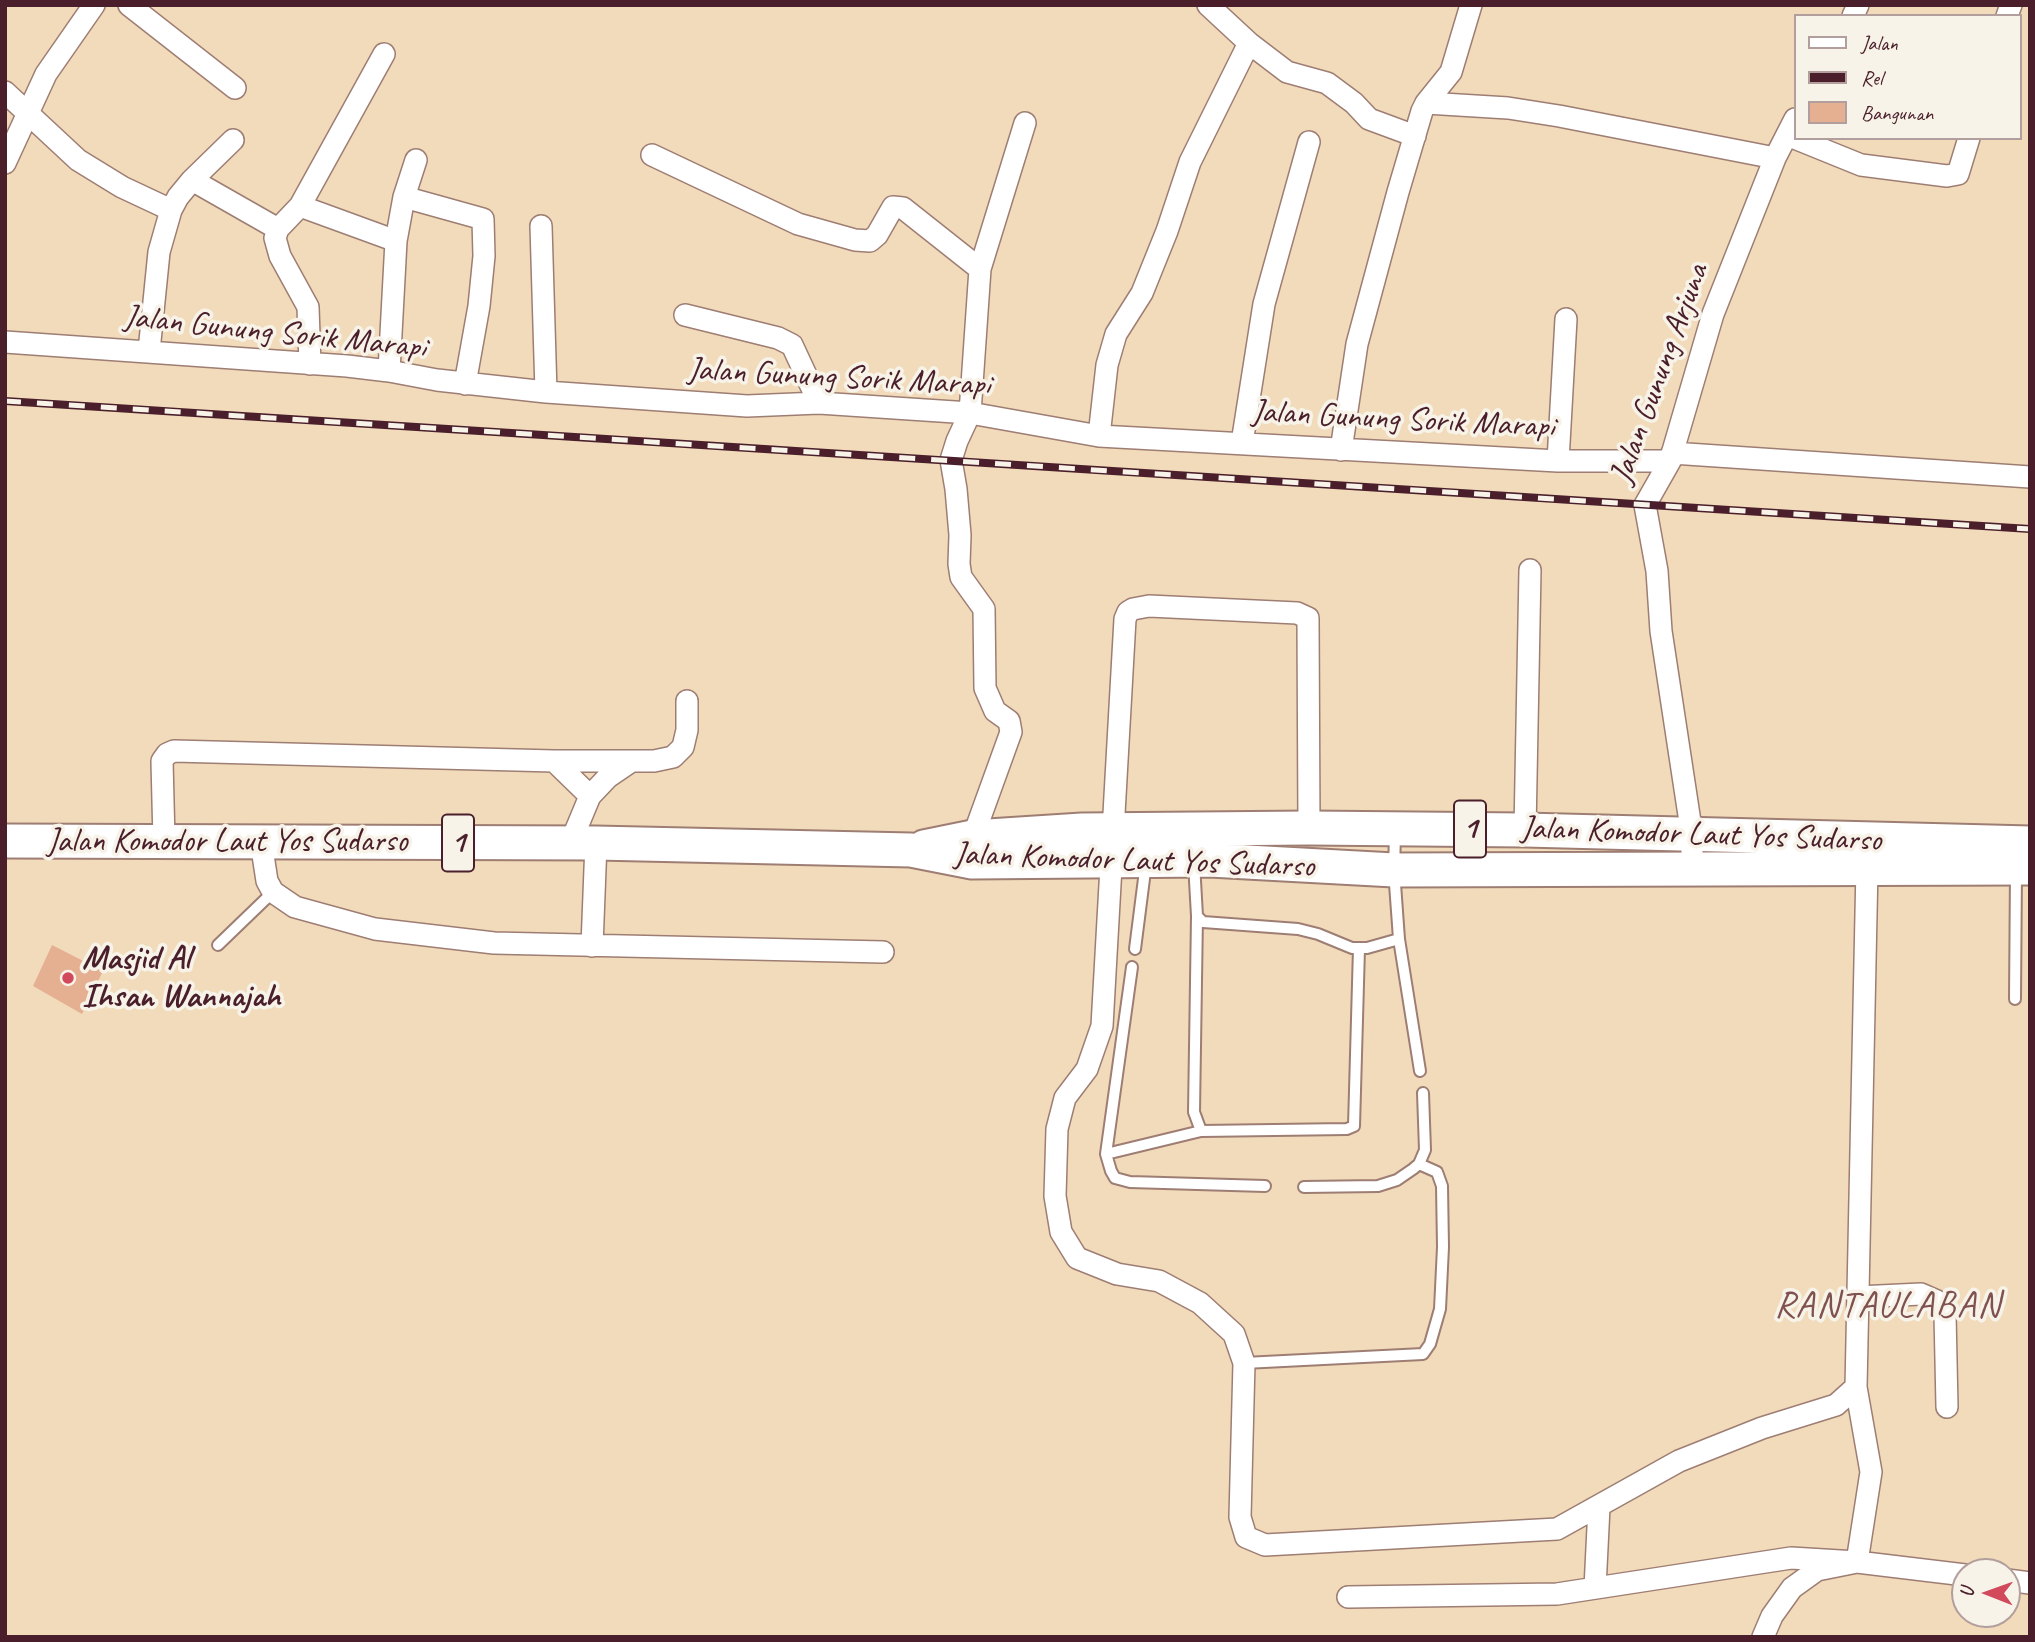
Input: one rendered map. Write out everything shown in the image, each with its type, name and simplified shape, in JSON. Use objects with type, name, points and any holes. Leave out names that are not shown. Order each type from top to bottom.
[{"type":"highway","name":"Jalan Komodor Laut Yos Sudarso","points":[[5,841],[583,843],[972,850],[1147,845],[1309,828],[1396,828],[1692,835],[2025,859]]},
{"type":"highway","name":"Jalan Komodor Laut Yos Sudarso","points":[[1147,845],[1194,860],[1394,870],[1867,867],[2025,859]]},
{"type":"street","points":[[5,163],[46,74],[94,5]]},
{"type":"street","points":[[129,5],[235,88]]},
{"type":"street","points":[[1208,5],[1249,43],[1287,72],[1333,87],[1369,119],[1415,136]]},
{"type":"street","points":[[1341,450],[1357,344],[1369,292],[1426,103],[1451,72],[1471,5]]},
{"type":"street","points":[[1099,436],[1107,365],[1116,334],[1142,293],[1167,231],[1190,162],[1249,43]]},
{"type":"street","points":[[310,364],[308,307],[280,256],[275,242],[278,229],[300,206],[384,54]]},
{"type":"street","points":[[5,92],[78,160],[122,187],[171,210]]},
{"type":"street","points":[[1426,103],[1508,108],[1559,116],[1775,158]]},
{"type":"street","points":[[972,850],[1011,732],[1009,721],[995,711],[985,688],[984,609],[965,584],[959,564],[960,535],[951,460],[970,413],[980,269],[1025,123]]},
{"type":"street","name":"Jalan Gunung Arjuna","points":[[1692,869],[1692,835],[1661,631],[1657,571],[1645,505],[1671,457],[1713,314],[1775,158],[1791,127]]},
{"type":"street","points":[[149,351],[159,253],[171,210],[192,180],[233,140]]},
{"type":"street","points":[[1815,140],[1861,165],[1947,176],[1958,174],[1968,140]]},
{"type":"street","points":[[1242,443],[1264,304],[1309,142]]},
{"type":"street","points":[[652,155],[797,224],[862,242],[868,242],[877,235],[893,208],[902,208],[980,269]]},
{"type":"street","points":[[390,371],[396,242],[404,197],[416,160]]},
{"type":"street","points":[[192,180],[278,229]]},
{"type":"street","points":[[404,197],[483,219],[484,256],[479,306],[465,384]]},
{"type":"street","points":[[300,206],[396,242]]},
{"type":"street","points":[[541,226],[546,392]]},
{"type":"street","points":[[685,315],[778,338],[792,345],[819,403]]},
{"type":"street","points":[[1558,461],[1566,319]]},
{"type":"street","name":"Jalan Gunung Sorik Marapi","points":[[5,342],[390,371],[465,384],[546,392],[747,406],[819,403],[970,413],[1099,436],[1558,461],[1671,457],[2030,477]]},
{"type":"street","points":[[1525,830],[1530,570]]},
{"type":"street","points":[[1309,828],[1308,618],[1297,613],[1149,606],[1128,612],[1125,619],[1102,1026],[1087,1069],[1065,1098],[1056,1129],[1055,1196],[1061,1232],[1077,1258],[1117,1274],[1159,1281],[1200,1303],[1234,1334],[1244,1363],[1240,1517],[1246,1537],[1265,1545],[1557,1529],[1679,1461],[1762,1429],[1836,1405],[1856,1387]]},
{"type":"street","points":[[164,841],[162,761],[167,754],[174,751],[630,762],[673,757],[683,747],[687,730],[687,701]]},
{"type":"street","points":[[554,761],[590,796]]},
{"type":"street","points":[[592,946],[583,843],[590,796],[608,777],[630,762]]},
{"type":"street","points":[[261,842],[267,881],[273,892],[295,907],[375,929],[494,943],[883,952]]},
{"type":"street","points":[[1857,1562],[1871,1472],[1856,1387],[1867,867]]},
{"type":"street","points":[[1858,1297],[1921,1294],[1937,1301],[1945,1314],[1947,1408]]},
{"type":"street","points":[[1595,1588],[1599,1507]]},
{"type":"street","points":[[1348,1597],[1557,1594],[1791,1558],[1857,1562],[1951,1573]]},
{"type":"street","points":[[1763,1637],[1772,1616],[1792,1588],[1817,1570],[1857,1562]]},
{"type":"lane","points":[[1396,828],[1394,870],[1399,939],[1420,1071]]},
{"type":"lane","points":[[1135,949],[1147,845]]},
{"type":"lane","points":[[2015,999],[2025,859]]},
{"type":"lane","points":[[1194,860],[1197,916],[1194,1112],[1201,1131]]},
{"type":"lane","points":[[218,945],[273,892]]},
{"type":"lane","points":[[1197,916],[1202,922],[1298,929],[1352,948],[1367,948],[1399,939]]},
{"type":"lane","points":[[1106,1154],[1201,1131],[1347,1129],[1354,1126],[1359,948]]},
{"type":"lane","points":[[1132,967],[1106,1154],[1115,1178],[1122,1181],[1265,1186]]},
{"type":"lane","points":[[1304,1187],[1378,1186],[1397,1180],[1419,1164],[1425,1150],[1426,1136],[1423,1093]]},
{"type":"lane","points":[[1244,1363],[1423,1354],[1430,1344],[1440,1309],[1442,1198],[1437,1172],[1419,1164]]},
{"type":"building","name":"Masjid Al Ihsan Wannajah","points":[[52,945],[103,971],[82,1014],[33,986]]},
{"type":"railway","points":[[5,401],[2030,529]]},
{"type":"place","name":"Masjid Al Ihsan Wannajah","points":[[68,978]]},
{"type":"district","name":"RANTAULABAN","points":[[1888,1306]]}]
